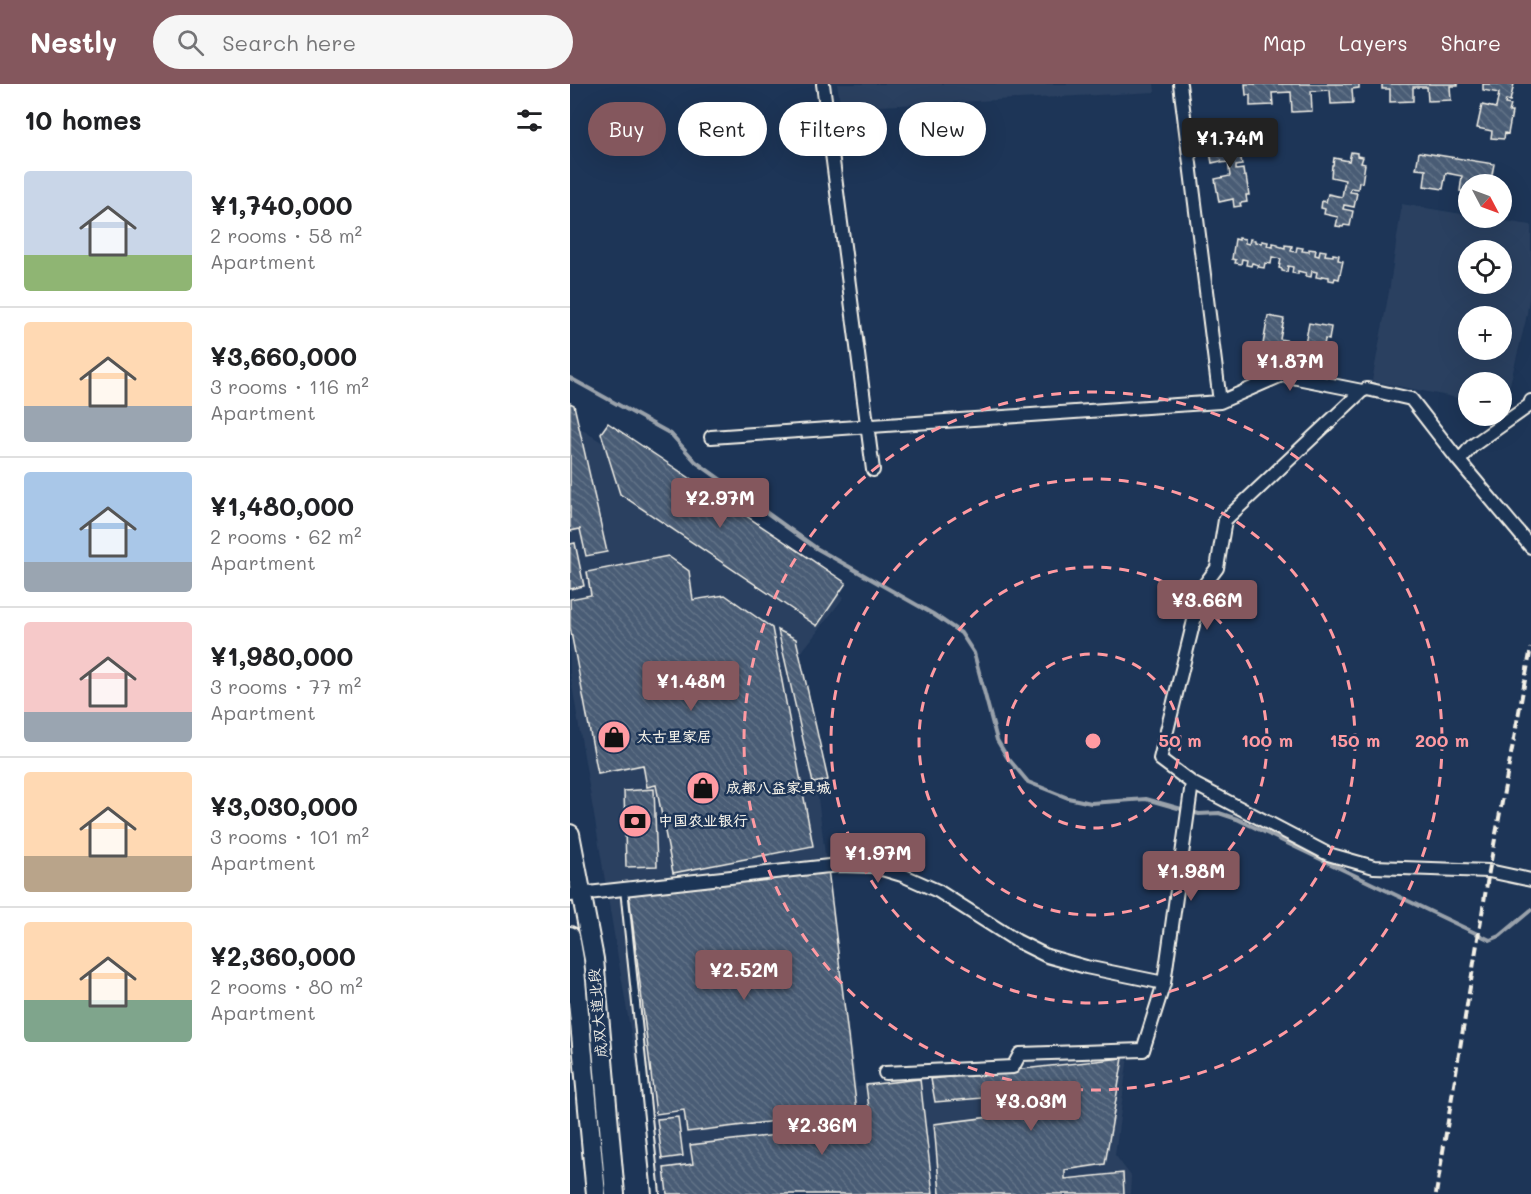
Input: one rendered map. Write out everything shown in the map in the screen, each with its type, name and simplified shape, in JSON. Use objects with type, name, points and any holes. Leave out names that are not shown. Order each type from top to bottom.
[{"type":"main road","name":"成双大道北段","points":[[570,834],[576,894],[594,959],[615,1194]]},
{"type":"main road","name":"成双大道北段","points":[[570,936],[574,959],[575,1020],[596,1194]]},
{"type":"street","points":[[823,84],[873,470]]},
{"type":"street","points":[[1180,84],[1220,402]]},
{"type":"street","points":[[711,437],[1220,402],[1282,375],[1362,391]]},
{"type":"street","points":[[1531,547],[1411,399],[1367,389],[1362,391],[1225,520],[1217,568],[1202,588],[1160,759],[1192,783],[1328,854],[1374,867],[1489,871],[1531,880]]},
{"type":"street","points":[[1459,461],[1472,446],[1530,405],[1531,401]]},
{"type":"street","points":[[885,1073],[1013,1067],[1020,1053],[1143,1050],[1164,983],[1192,783]]},
{"type":"street","points":[[576,894],[838,865],[872,866],[902,875],[938,891],[1017,941],[1047,956],[1086,967],[1164,983]]},
{"type":"lane","points":[[624,889],[656,1194]]},
{"type":"shaded area","points":[[837,84],[1154,84],[1155,92],[959,102],[899,102],[899,105],[887,106],[887,102],[840,102]]},
{"type":"shaded area","points":[[1402,204],[1458,213],[1458,228],[1512,228],[1512,222],[1531,225],[1531,286],[1526,319],[1512,376],[1512,372],[1458,372],[1458,398],[1372,381],[1389,292]]},
{"type":"shaded area","name":"成都八益家具城","points":[[570,422],[844,597],[800,654],[857,1087],[1020,1066],[1023,1057],[1128,1056],[1115,1155],[1131,1176],[1130,1194],[658,1194],[570,673]]},
{"type":"building","points":[[1245,84],[1359,84],[1359,88],[1352,89],[1353,103],[1331,104],[1330,90],[1311,91],[1312,111],[1292,112],[1291,92],[1272,93],[1273,105],[1250,106],[1250,95],[1246,95]]},
{"type":"building","points":[[1382,84],[1458,84],[1458,86],[1450,86],[1451,100],[1428,101],[1427,87],[1413,87],[1413,101],[1390,102],[1390,89],[1382,89]]},
{"type":"building","points":[[1483,84],[1514,84],[1510,101],[1506,100],[1505,104],[1511,105],[1509,112],[1512,112],[1508,134],[1505,133],[1504,139],[1491,138],[1492,131],[1477,128],[1482,105],[1496,108],[1499,93],[1483,90]]},
{"type":"building","points":[[1232,131],[1232,133],[1237,132],[1242,165],[1236,166],[1236,170],[1243,169],[1249,195],[1246,195],[1247,202],[1234,207],[1233,199],[1219,202],[1215,179],[1230,176],[1228,162],[1212,163],[1208,142],[1224,139],[1223,132]]},
{"type":"building","points":[[1351,152],[1363,157],[1361,163],[1365,164],[1362,183],[1359,182],[1358,189],[1351,188],[1350,192],[1357,193],[1354,207],[1344,205],[1343,209],[1353,211],[1350,226],[1336,226],[1338,217],[1324,214],[1325,209],[1321,208],[1322,201],[1326,202],[1328,194],[1342,197],[1345,180],[1331,177],[1332,165],[1334,158],[1349,161]]},
{"type":"building","points":[[1419,152],[1494,164],[1492,174],[1458,175],[1446,173],[1443,189],[1424,186],[1426,170],[1416,169]]},
{"type":"building","points":[[1239,238],[1245,239],[1245,243],[1249,244],[1250,239],[1255,242],[1268,242],[1267,246],[1273,247],[1273,243],[1285,248],[1285,245],[1292,246],[1291,251],[1296,252],[1297,247],[1303,248],[1302,251],[1316,250],[1315,255],[1319,256],[1320,250],[1326,251],[1325,255],[1339,255],[1338,260],[1343,261],[1339,279],[1335,278],[1334,281],[1329,280],[1329,277],[1316,277],[1317,272],[1312,271],[1311,277],[1298,271],[1298,274],[1292,273],[1293,267],[1288,266],[1287,272],[1282,271],[1279,268],[1281,259],[1272,257],[1271,264],[1265,263],[1264,268],[1252,263],[1251,266],[1246,265],[1247,260],[1242,259],[1241,264],[1235,263],[1236,260],[1232,259],[1235,239],[1239,240]]},
{"type":"building","points":[[1268,316],[1284,319],[1280,339],[1305,344],[1309,323],[1331,327],[1329,340],[1325,339],[1324,346],[1326,346],[1325,352],[1327,353],[1326,362],[1320,361],[1319,365],[1304,362],[1304,358],[1279,353],[1278,359],[1265,356],[1266,351],[1262,350]]},
{"type":"building","points":[[570,403],[574,405],[607,552],[586,556],[580,529],[570,531]]},
{"type":"building","points":[[608,423],[846,583],[817,626],[620,494],[601,433]]},
{"type":"building","points":[[575,543],[584,586],[570,589],[570,544]]},
{"type":"building","points":[[668,556],[689,571],[693,600],[725,595],[772,628],[813,846],[673,873],[656,785],[647,787],[643,765],[598,774],[570,627],[570,599],[591,595],[587,572]]},
{"type":"building","points":[[778,630],[796,639],[828,780],[813,783]]},
{"type":"building","points":[[654,789],[657,866],[626,867],[624,791]]},
{"type":"building","points":[[828,869],[857,1111],[687,1132],[684,1110],[656,1114],[629,894]]},
{"type":"building","points":[[1123,1058],[1105,1164],[1065,1170],[1065,1179],[1123,1173],[1124,1194],[940,1194],[934,1124],[1046,1110],[1043,1093],[935,1102],[931,1079]]},
{"type":"building","points":[[920,1079],[933,1194],[667,1194],[664,1168],[693,1164],[690,1145],[871,1124],[866,1085]]},
{"type":"building","points":[[678,1117],[683,1156],[662,1159],[657,1119]]},
{"type":"waterway","points":[[570,378],[671,434],[696,462],[816,548],[933,614],[961,633],[974,653],[997,740],[1007,757],[1028,782],[1068,798],[1091,803],[1146,799],[1199,814],[1219,813],[1237,819],[1490,940],[1500,936],[1531,910]]},
{"type":"railway","points":[[1436,1194],[1489,871],[1531,648]]},
{"type":"place","name":"太古里家居","points":[[614,737]]},
{"type":"place","name":"成都八益家具城","points":[[703,788]]},
{"type":"place","name":"中国农业银行","points":[[635,821]]}]
